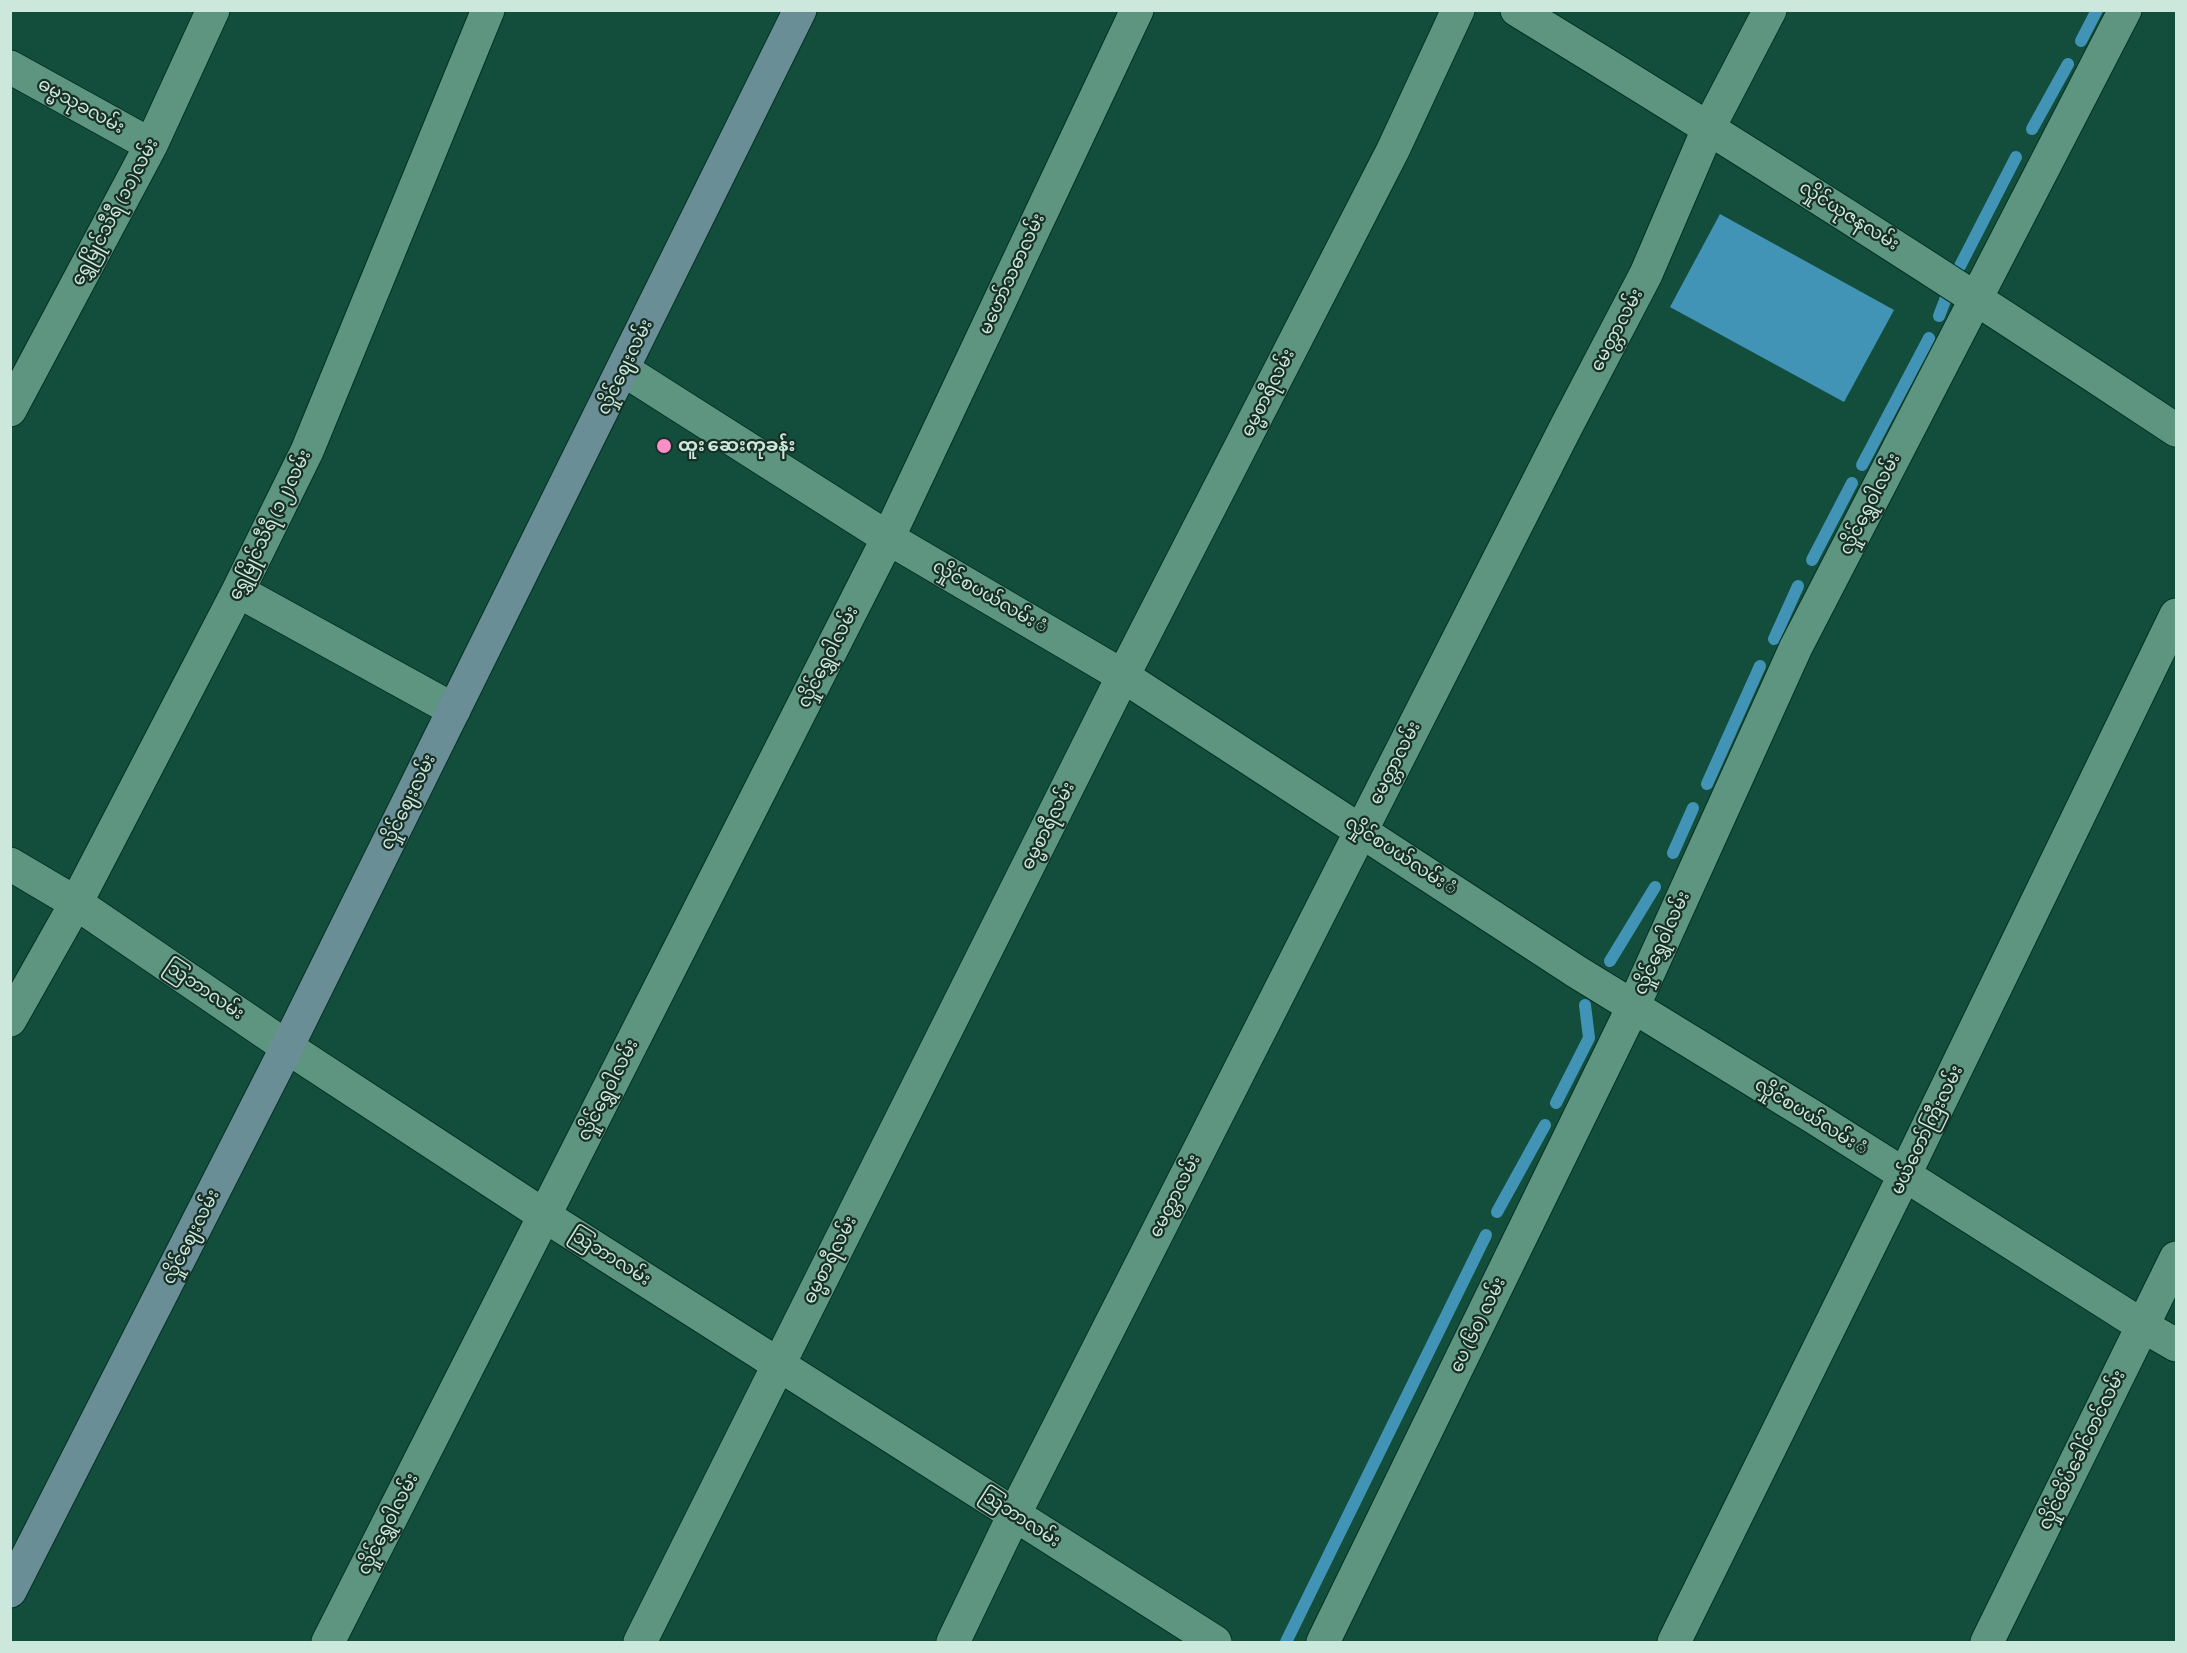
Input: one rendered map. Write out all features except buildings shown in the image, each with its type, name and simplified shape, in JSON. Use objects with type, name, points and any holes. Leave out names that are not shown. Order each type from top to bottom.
[{"type":"street","name":"ရွှေမြိုင်သီရီ (၁၁)လမ်း","points":[[10,410],[151,145],[213,10]]},
{"type":"street","name":"ရွှေမြိုင်သီရီ (၁၂)လမ်း","points":[[10,1020],[76,903],[238,591],[307,451],[488,10]]},
{"type":"street","name":"လှိုင်ဈေးလမ်း","points":[[14,1574],[287,1047],[624,370],[800,10]]},
{"type":"street","name":"မဟော်သဓာလမ်း","points":[[888,538],[1137,10]]},
{"type":"street","name":"ဓမ္မစာရီလမ်း","points":[[640,1642],[1123,676],[1393,150],[1458,10]]},
{"type":"street","name":"လှိုင်ယုဇနလမ်း","points":[[1517,10],[1709,127],[1977,298],[2176,430]]},
{"type":"street","name":"မေတ္တာလမ်း","points":[[953,1642],[1014,1515],[1361,830],[1646,274],[1709,127],[1770,10]]},
{"type":"street","name":"လှိုင်ရွှေဝါလမ်း","points":[[1634,1007],[1796,647],[2125,10]]},
{"type":"street","name":"ဓမ္မသုခလမ်း","points":[[10,67],[151,145]]},
{"type":"street","name":"လှိုင်စပယ်လမ်း ံ","points":[[624,370],[888,538],[1123,676],[1577,972],[2176,1345]]},
{"type":"street","name":"လှိုင်ရွှေဝါလမ်း","points":[[328,1642],[888,538]]},
{"type":"street","points":[[238,591],[454,710]]},
{"type":"street","name":"မယ်တော်ကြီးလမ်း","points":[[1674,1642],[1904,1176],[2176,615]]},
{"type":"street","name":"သြဘာလမ်း","points":[[10,864],[76,903],[287,1047],[544,1216],[1215,1642]]},
{"type":"street","name":"ပေ (၆၀) လမ်း","points":[[1323,1642],[1634,1007]]},
{"type":"street","name":"လှိုင်ထိပ်ခေါင်တင်လမ်း","points":[[1988,1642],[2176,1258]]},
{"type":"water","points":[[1720,214],[1894,310],[1844,402],[1670,307]]},
{"type":"waterway","points":[[2081,41],[2097,10]]},
{"type":"waterway","points":[[2032,129],[2068,64]]},
{"type":"waterway","points":[[1960,266],[2016,157]]},
{"type":"waterway","points":[[1939,316],[1949,290]]},
{"type":"waterway","points":[[1862,465],[1929,338]]},
{"type":"waterway","points":[[1812,560],[1852,483]]},
{"type":"waterway","points":[[1774,639],[1798,586]]},
{"type":"waterway","points":[[1707,784],[1760,666]]},
{"type":"waterway","points":[[1673,853],[1693,808]]},
{"type":"waterway","points":[[1610,961],[1655,887]]},
{"type":"waterway","points":[[1556,1103],[1589,1038],[1585,1005]]},
{"type":"waterway","points":[[1497,1212],[1545,1125]]},
{"type":"waterway","points":[[1286,1642],[1486,1235]]},
{"type":"place","name":"ထူး ဆေးကုခန်း","points":[[664,446]]}]
